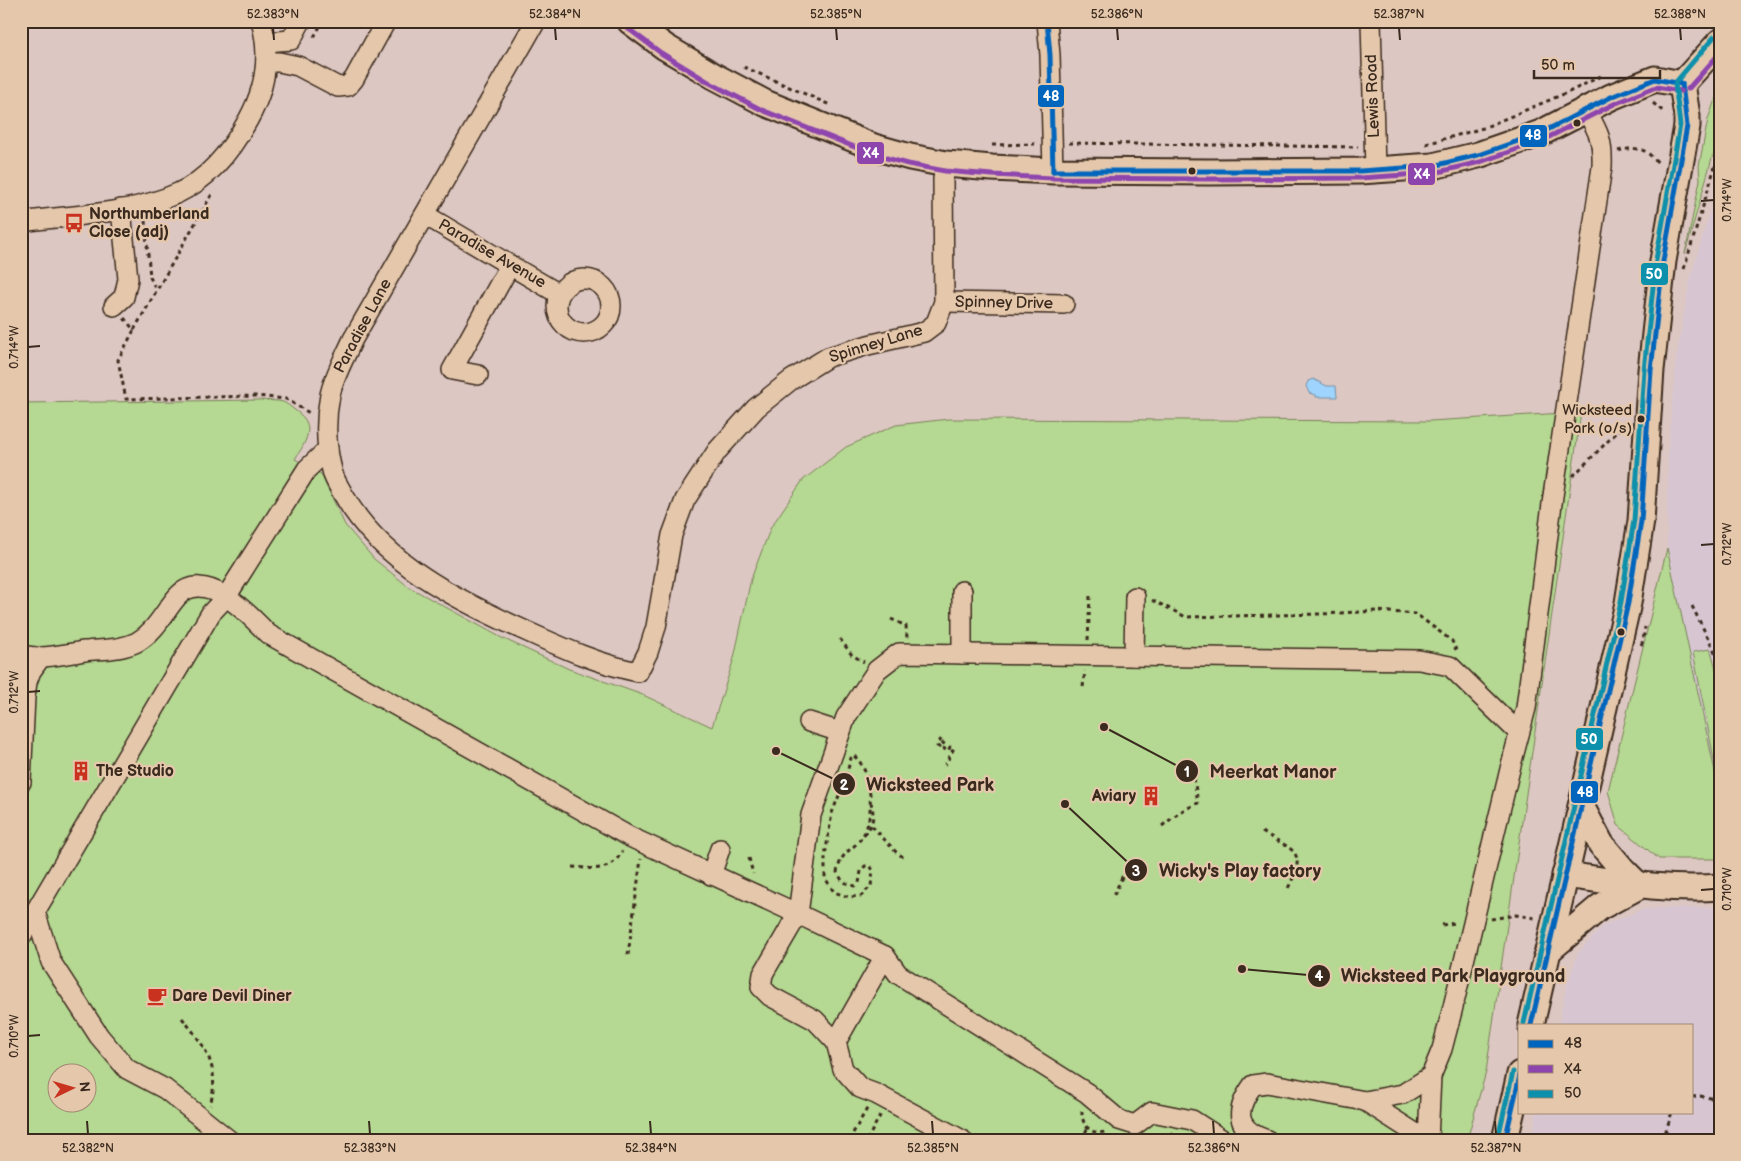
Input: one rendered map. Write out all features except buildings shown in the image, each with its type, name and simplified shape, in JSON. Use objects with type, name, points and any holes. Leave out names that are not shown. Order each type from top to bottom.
[{"type":"main road","points":[[630,21],[665,47],[714,76],[766,103],[874,148],[946,164],[992,168],[1053,171],[1210,172],[1375,170],[1433,166],[1478,156],[1541,133],[1622,92],[1655,79],[1682,84]]},
{"type":"main road","points":[[1682,84],[1720,42]]},
{"type":"main road","points":[[1531,1024],[1628,603],[1639,535],[1651,370],[1663,261],[1687,126],[1682,84]]},
{"type":"main road","points":[[1581,806],[1601,844],[1622,870],[1639,886]]},
{"type":"main road","points":[[1565,875],[1639,886],[1676,888],[1720,887]]},
{"type":"main road","points":[[1549,950],[1600,907],[1639,886]]},
{"type":"main road","points":[[1505,1140],[1518,1083]]},
{"type":"street","points":[[21,222],[150,204],[180,192],[206,175],[226,153],[242,131],[254,110],[264,84],[267,62],[266,42],[261,21]]},
{"type":"street","points":[[266,42],[291,40],[301,21]]},
{"type":"street","points":[[267,62],[279,62],[298,66],[338,87],[348,86],[354,79],[386,21]]},
{"type":"street","name":"Paradise Lane","points":[[536,21],[353,339],[330,394],[327,423],[328,449],[333,476],[352,511],[372,534],[408,565],[447,592],[492,616],[611,666],[638,672]]},
{"type":"street","points":[[1047,21],[1050,55],[1053,171]]},
{"type":"street","name":"Lewis Road","points":[[1371,21],[1375,170]]},
{"type":"street","points":[[1365,1101],[1427,1140],[1432,1076],[1442,1049],[1452,1011],[1526,708],[1554,496],[1602,167],[1603,152],[1599,133],[1586,110]]},
{"type":"street","name":"Spinney Lane","points":[[638,672],[648,652],[656,627],[672,535],[685,500],[717,451],[756,408],[791,380],[828,357],[868,345],[924,332],[936,323],[944,302],[944,179],[946,164]]},
{"type":"street","points":[[114,306],[124,297],[128,279],[121,209]]},
{"type":"street","name":"Paradise Avenue","points":[[425,215],[559,294]]},
{"type":"street","points":[[478,375],[452,370],[510,265]]},
{"type":"street","name":"Spinney Drive","points":[[944,302],[1064,304]]},
{"type":"street","points":[[21,938],[211,613],[226,597],[307,469],[328,449]]},
{"type":"street","points":[[21,655],[41,657],[120,648],[145,637],[179,595],[193,587],[211,588],[251,616],[268,634],[636,840],[885,956],[898,974],[1087,1093],[1119,1120],[1135,1125],[1152,1112],[1170,1115],[1192,1120],[1224,1140],[1243,1125]]},
{"type":"street","points":[[962,591],[962,654]]},
{"type":"street","points":[[1134,656],[1135,597]]},
{"type":"street","points":[[962,1140],[882,1097],[860,1088],[843,1069],[836,1042],[815,1020],[770,996],[762,987],[763,974],[798,914],[811,815],[846,717],[877,670],[899,653],[1419,660],[1450,666],[1519,733]]},
{"type":"street","points":[[21,782],[23,719],[27,682],[31,671],[41,657]]},
{"type":"street","points":[[809,722],[840,732]]},
{"type":"street","points":[[710,874],[720,849]]},
{"type":"street","points":[[35,912],[51,962],[99,1036],[127,1069],[165,1089],[229,1140]]},
{"type":"street","points":[[836,1042],[885,956]]},
{"type":"street","points":[[1267,1140],[1255,1136],[1243,1125],[1240,1116],[1242,1100],[1253,1085],[1267,1083],[1365,1101],[1403,1094],[1432,1076]]},
{"type":"path","points":[[741,65],[836,108]]},
{"type":"path","points":[[1424,145],[1482,128],[1571,91],[1601,76]]},
{"type":"path","points":[[991,145],[1044,143]]},
{"type":"path","points":[[1061,143],[1359,147]]},
{"type":"path","points":[[1603,152],[1633,148],[1642,149],[1660,165]]},
{"type":"path","points":[[1684,270],[1720,150]]},
{"type":"path","points":[[215,188],[118,360],[126,399],[256,396],[286,398],[327,423]]},
{"type":"path","points":[[177,206],[198,219]]},
{"type":"path","points":[[144,218],[150,277],[156,290]]},
{"type":"path","points":[[114,306],[134,330]]},
{"type":"path","points":[[1554,496],[1627,422]]},
{"type":"path","points":[[1135,597],[1152,600],[1186,617],[1377,611],[1416,614],[1452,641],[1466,682]]},
{"type":"path","points":[[1692,606],[1715,652],[1720,652]]},
{"type":"path","points":[[891,619],[906,626],[908,654]]},
{"type":"path","points":[[840,639],[852,655],[877,670]]},
{"type":"path","points":[[941,739],[937,746],[941,748],[943,743],[946,744],[944,749],[948,751],[950,747],[954,748],[945,765]]},
{"type":"path","points":[[862,838],[868,822],[870,787],[859,759],[854,756],[851,758],[844,783],[832,813],[825,856],[825,878],[834,892],[849,897],[861,896],[871,886],[873,870],[870,866],[865,866],[861,872],[859,883],[854,886],[843,882],[837,872],[840,858],[862,838],[872,826],[874,811],[870,800]]},
{"type":"path","points":[[1162,826],[1180,812],[1198,803],[1192,766]]},
{"type":"path","points":[[872,826],[896,852],[904,857]]},
{"type":"path","points":[[1262,832],[1294,851],[1298,859],[1298,867],[1287,890]]},
{"type":"path","points":[[572,867],[601,868],[612,866],[620,855],[636,840]]},
{"type":"path","points":[[628,955],[636,840]]},
{"type":"path","points":[[1114,895],[1122,877],[1142,869]]},
{"type":"path","points":[[182,1018],[202,1044],[212,1062],[215,1079],[213,1096],[206,1122]]},
{"type":"path","points":[[849,1140],[882,1097]]},
{"type":"path","points":[[867,1140],[882,1097]]},
{"type":"path","points":[[1694,1097],[1720,1100]]},
{"type":"path","points":[[1663,1140],[1671,1114]]},
{"type":"path","points":[[1082,1140],[1087,1129]]},
{"type":"shaded area","points":[[1720,185],[1720,806],[1667,548],[1668,450],[1676,360],[1690,279],[1714,198]]},
{"type":"shaded area","points":[[1720,907],[1720,1140],[1531,1140],[1537,1114],[1694,1114],[1694,1024],[1558,1024],[1567,986],[1578,953],[1604,925],[1643,909]]},
{"type":"green space","points":[[1720,86],[1720,140],[1712,158],[1685,254],[1700,180],[1699,166],[1708,119]]},
{"type":"green space","points":[[260,400],[285,403],[302,416],[308,428],[306,440],[295,459],[321,474],[345,525],[374,559],[409,587],[502,638],[569,669],[643,695],[712,727],[734,658],[751,579],[771,527],[803,480],[846,447],[896,425],[949,419],[1430,421],[1581,412],[1486,1072],[1467,1140],[21,1140],[21,403]]},
{"type":"green space","points":[[1667,548],[1720,795],[1720,859],[1659,859],[1618,825],[1608,791]]},
{"type":"green space","points":[[1710,649],[1715,665],[1720,700],[1720,790],[1693,652]]},
{"type":"water","points":[[1313,379],[1327,386],[1336,386],[1337,397],[1316,397],[1316,395],[1309,393],[1306,386],[1308,381]]},
{"type":"transit line","name":"48","points":[[1047,21],[1050,55],[1053,171]]},
{"type":"transit line","name":"X4","points":[[626,27],[661,53],[710,83],[762,110],[872,154],[908,164],[945,171],[992,175],[1053,178],[1210,179],[1360,178],[1434,173],[1480,162],[1543,140],[1614,104],[1656,87],[1681,91]]},
{"type":"transit line","name":"50","points":[[1524,1023],[1621,602],[1634,520],[1644,370],[1656,260],[1680,125],[1675,83],[1714,37]]},
{"type":"transit line","name":"X4","points":[[1688,89],[1720,53]]},
{"type":"transit line","name":"48","points":[[1053,171],[1360,171],[1433,166],[1478,155],[1541,133],[1611,97],[1655,79],[1682,84]]},
{"type":"transit line","name":"48","points":[[1531,1024],[1628,603],[1641,521],[1651,370],[1663,261],[1687,126],[1682,84]]},
{"type":"transit line","name":"50","points":[[1498,1138],[1513,1072]]},
{"type":"transit line","name":"48","points":[[1505,1140],[1518,1084]]},
{"type":"place","name":"Northumberland Close (adj)","points":[[74,223]]},
{"type":"place","name":"Wicksteed Park (o/s)","points":[[1641,419]]},
{"type":"place","name":"Meerkat Manor","points":[[1104,727]]},
{"type":"place","name":"Wicksteed Park","points":[[776,751]]},
{"type":"place","name":"The Studio","points":[[81,771]]},
{"type":"place","name":"Aviary","points":[[1151,796]]},
{"type":"place","name":"Wicky's Play factory","points":[[1065,804]]},
{"type":"place","name":"Wicksteed Park Playground","points":[[1242,969]]},
{"type":"place","name":"Dare Devil Diner","points":[[157,996]]}]
